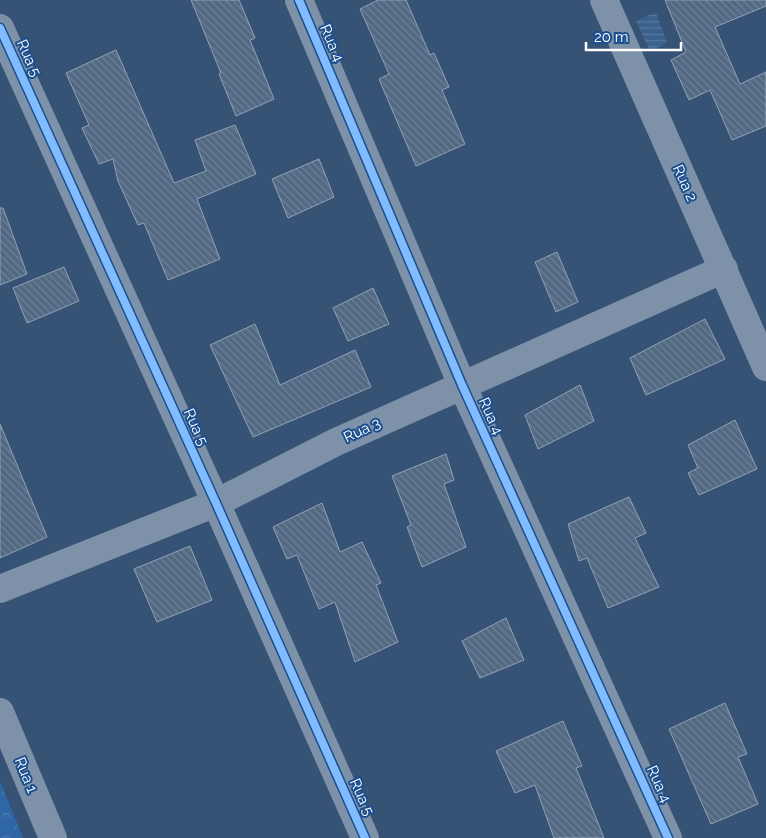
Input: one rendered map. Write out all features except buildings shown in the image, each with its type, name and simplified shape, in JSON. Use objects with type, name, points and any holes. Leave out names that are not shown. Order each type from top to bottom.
[{"type":"street","name":"Rua 4","points":[[299,0],[462,385],[668,838]]},
{"type":"street","name":"Rua 2","points":[[604,0],[766,367]]},
{"type":"street","name":"Rua 5","points":[[0,28],[216,503],[365,838]]},
{"type":"street","name":"Rua 3","points":[[0,589],[216,503],[336,442],[724,269]]},
{"type":"street","name":"Rua 1","points":[[0,712],[53,838]]},
{"type":"green space","points":[[0,781],[23,838],[0,838]]},
{"type":"shaded area","points":[[656,12],[667,43],[650,51],[636,21]]},
{"type":"cycle path","points":[[299,0],[462,385],[668,838]]},
{"type":"cycle path","points":[[0,28],[216,503],[365,838]]}]
